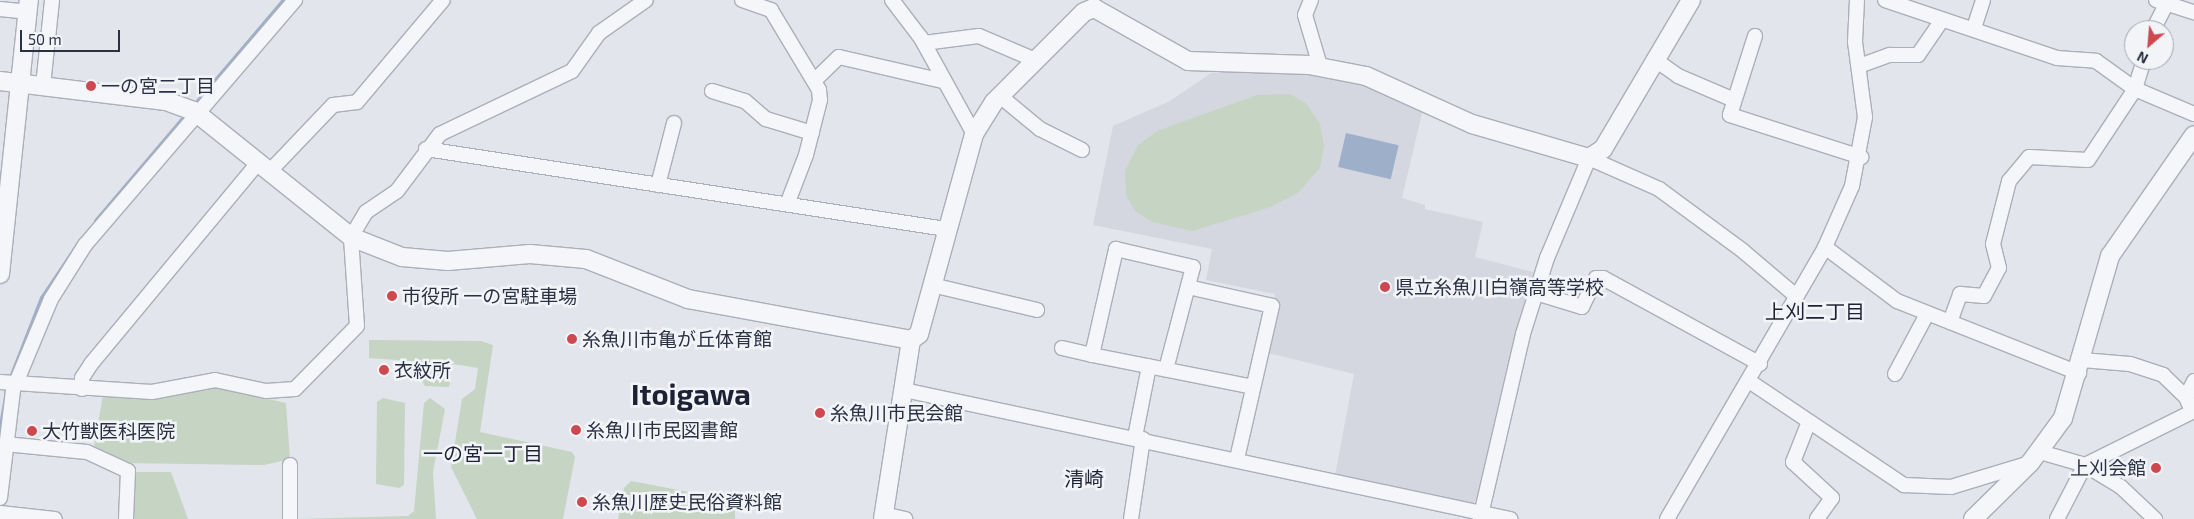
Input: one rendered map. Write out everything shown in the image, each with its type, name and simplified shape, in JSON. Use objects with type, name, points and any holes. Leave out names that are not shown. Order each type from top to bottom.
[{"type":"street","points":[[43,86],[52,0]]},
{"type":"street","points":[[82,389],[82,378],[91,364],[264,166],[333,104],[357,102],[443,0]]},
{"type":"street","points":[[10,383],[152,392],[215,380],[266,391],[295,389],[357,326],[352,237],[366,212],[407,180],[426,149],[440,134],[572,71],[599,33],[646,0]]},
{"type":"street","points":[[742,0],[771,10],[815,80],[820,100],[812,134],[788,202]]},
{"type":"street","points":[[892,0],[924,43],[943,81],[974,134]]},
{"type":"street","points":[[1311,0],[1305,15],[1320,66]]},
{"type":"street","points":[[1481,515],[1514,368],[1536,293],[1589,158],[1603,149],[1654,59],[1691,0]]},
{"type":"street","points":[[1667,519],[1760,364],[1796,296],[1826,246],[1861,158],[1866,117],[1854,42],[1857,0]]},
{"type":"street","points":[[1885,0],[1942,20],[1974,28],[2056,58],[2096,61],[2135,89],[2194,114]]},
{"type":"street","points":[[1974,28],[1984,0]]},
{"type":"street","points":[[2156,20],[2163,1],[2194,12]]},
{"type":"street","points":[[0,498],[10,383],[64,275],[200,114],[290,2]]},
{"type":"street","points":[[905,519],[883,517],[911,340],[919,334],[946,228],[974,134],[1000,96],[1084,12],[1095,4],[1188,61],[1320,66],[1388,82],[1472,124],[1589,158],[1658,190],[1743,251],[1796,296]]},
{"type":"street","points":[[0,9],[28,6],[0,274]]},
{"type":"street","points":[[1859,66],[1890,55],[1918,55],[1942,20]]},
{"type":"street","points":[[924,43],[979,36],[1035,60]]},
{"type":"street","points":[[1755,36],[1730,115],[1861,158]]},
{"type":"street","points":[[815,80],[839,57],[943,81]]},
{"type":"street","points":[[1654,59],[1678,76],[1734,100]]},
{"type":"street","points":[[1950,322],[1960,294],[1984,296],[2000,268],[1993,244],[2009,181],[2029,157],[2088,160],[2135,89],[2141,70]]},
{"type":"street","points":[[0,81],[166,101],[200,114],[352,237],[380,250],[424,260],[530,254],[586,259],[688,299],[911,340]]},
{"type":"street","points":[[712,91],[745,101],[766,119],[812,134]]},
{"type":"street","points":[[1000,96],[1040,129],[1082,150]]},
{"type":"street","points":[[658,185],[674,123]]},
{"type":"street","points":[[1974,519],[2035,457],[2063,418],[2081,366],[2101,277],[2110,256],[2194,135]]},
{"type":"street","points":[[426,149],[658,185],[788,202],[946,228]]},
{"type":"street","points":[[1826,246],[1897,301],[1927,314],[2081,366],[2146,368],[2163,375],[2186,397],[2193,411],[2085,465],[2057,519]]},
{"type":"street","points":[[1092,354],[1116,249],[1193,267],[1166,369]]},
{"type":"street","points":[[1536,293],[1582,307],[1596,278],[1603,278],[1760,364]]},
{"type":"street","points":[[932,285],[1037,310]]},
{"type":"street","points":[[1188,286],[1272,306],[1237,459]]},
{"type":"street","points":[[1895,374],[1927,314]]},
{"type":"street","points":[[1062,348],[1253,388]]},
{"type":"street","points":[[1131,519],[1139,438],[1150,366]]},
{"type":"street","points":[[1749,381],[1808,424],[1904,485],[1951,487],[2035,457],[2085,465],[2121,487],[2155,519]]},
{"type":"street","points":[[2186,397],[2194,381]]},
{"type":"street","points":[[904,390],[1237,459],[1481,515],[1510,519]]},
{"type":"street","points":[[1808,424],[1793,462],[1832,498],[1816,519]]},
{"type":"street","points":[[5,444],[86,452],[128,471],[126,519]]},
{"type":"street","points":[[290,465],[290,519]]},
{"type":"street","points":[[0,513],[55,519]]},
{"type":"shaded area","name":"県立糸魚川白嶺高等学校","points":[[1253,69],[1358,79],[1423,109],[1402,198],[1425,205],[1425,209],[1483,222],[1475,257],[1533,272],[1499,401],[1481,495],[1472,504],[1335,476],[1354,374],[1264,352],[1275,294],[1206,280],[1212,249],[1093,225],[1113,126],[1170,101],[1211,73]]},
{"type":"green space","points":[[1290,94],[1307,104],[1320,124],[1324,146],[1320,168],[1299,192],[1271,207],[1192,231],[1152,222],[1135,211],[1126,195],[1125,171],[1138,145],[1157,131],[1257,95]]},
{"type":"green space","points":[[369,340],[481,341],[493,345],[480,432],[572,452],[575,457],[563,519],[477,519],[451,467],[462,399],[475,389],[478,368],[453,364],[449,387],[425,386],[411,361],[369,358]]},
{"type":"green space","points":[[215,387],[286,403],[290,459],[264,465],[123,463],[94,447],[103,395],[156,397]]},
{"type":"green space","points":[[383,398],[405,403],[404,485],[399,488],[376,484],[377,402]]},
{"type":"green space","points":[[430,398],[445,409],[433,472],[436,519],[297,519],[408,516],[414,511],[424,403]]},
{"type":"green space","points":[[136,472],[171,472],[188,519],[132,519]]},
{"type":"green space","points":[[631,481],[726,499],[735,508],[735,519],[618,519],[624,488]]},
{"type":"water","points":[[1346,133],[1399,145],[1391,179],[1338,167]]},
{"type":"waterway","points":[[193,107],[284,0]]},
{"type":"waterway","points":[[96,221],[187,114]]},
{"type":"waterway","points":[[10,380],[42,298],[81,240]]},
{"type":"waterway","points":[[0,431],[7,391]]},
{"type":"place","name":"一の宮二丁目","points":[[91,86]]},
{"type":"place","name":"県立糸魚川白嶺高等学校","points":[[1385,287]]},
{"type":"place","name":"市役所 一の宮駐車場","points":[[392,296]]},
{"type":"place","name":"糸魚川市亀が丘体育館","points":[[572,339]]},
{"type":"place","name":"衣紋所","points":[[384,370]]},
{"type":"place","name":"糸魚川市民会館","points":[[820,413]]},
{"type":"place","name":"糸魚川市民図書館","points":[[576,430]]},
{"type":"place","name":"大竹獣医科医院","points":[[32,431]]},
{"type":"place","name":"上刈会館","points":[[2156,468]]},
{"type":"place","name":"糸魚川歴史民俗資料館","points":[[582,502]]},
{"type":"district","name":"上刈二丁目","points":[[1815,311]]},
{"type":"district","name":"Itoigawa","points":[[691,394]]},
{"type":"district","name":"一の宮一丁目","points":[[483,453]]},
{"type":"district","name":"清崎","points":[[1084,478]]}]
